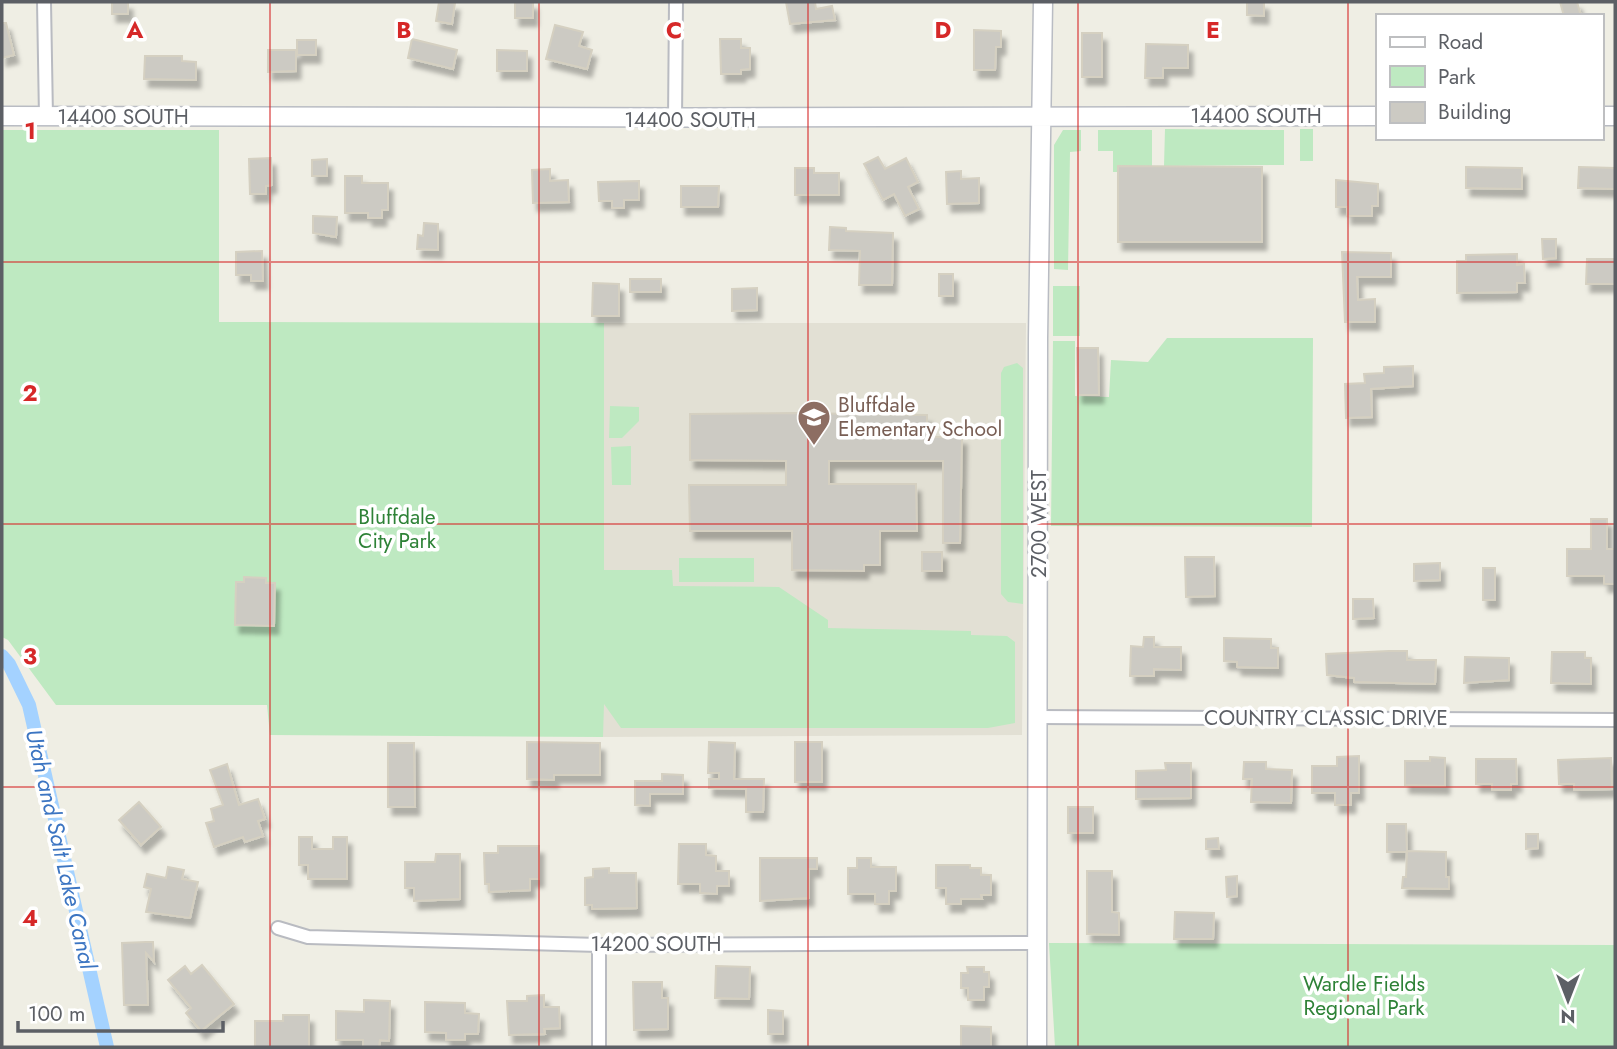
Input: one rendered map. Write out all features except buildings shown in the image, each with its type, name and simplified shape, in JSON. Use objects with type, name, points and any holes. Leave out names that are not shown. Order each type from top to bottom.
[{"type":"main road","name":"2700 WEST","points":[[1037,1047],[1035,943],[1043,2]]},
{"type":"main road","name":"14400 SOUTH","points":[[2,116],[675,120],[1376,116]]},
{"type":"street","points":[[44,2],[46,117]]},
{"type":"street","points":[[675,120],[676,2]]},
{"type":"street","name":"COUNTRY CLASSIC DRIVE","points":[[1038,717],[1615,720]]},
{"type":"street","name":"14200 SOUTH","points":[[278,928],[308,937],[599,945],[1035,943]]},
{"type":"street","points":[[599,945],[599,1047]]},
{"type":"shaded area","name":"Bluffdale Elementary School","points":[[604,323],[1026,323],[1022,735],[603,737]]},
{"type":"green space","points":[[1165,129],[1284,130],[1284,165],[1164,166]]},
{"type":"green space","points":[[1300,129],[1313,129],[1313,161],[1300,161]]},
{"type":"green space","name":"Bluffdale City Park","points":[[2,130],[219,130],[219,322],[604,323],[604,570],[672,570],[673,586],[779,587],[828,620],[828,628],[971,631],[971,635],[1007,636],[1015,642],[1015,723],[988,728],[621,728],[604,704],[603,737],[270,735],[267,705],[56,705],[8,640],[2,637]]},
{"type":"green space","points":[[1063,130],[1081,130],[1081,151],[1070,152],[1068,270],[1054,269],[1054,145]]},
{"type":"green space","points":[[1098,130],[1152,130],[1152,166],[1118,167],[1118,172],[1113,172],[1113,151],[1098,151]]},
{"type":"green space","points":[[1053,286],[1080,286],[1080,336],[1053,336]]},
{"type":"green space","points":[[1167,338],[1313,338],[1312,527],[1051,526],[1053,341],[1075,341],[1075,396],[1109,397],[1111,360],[1148,362]]},
{"type":"green space","points":[[1017,363],[1023,368],[1023,604],[1008,602],[1001,594],[1001,373],[1004,367]]},
{"type":"green space","points":[[610,406],[639,407],[639,421],[622,438],[609,438]]},
{"type":"green space","points":[[631,446],[631,485],[612,485],[611,447]]},
{"type":"green space","points":[[679,558],[754,558],[754,582],[679,582]]},
{"type":"green space","name":"Wardle Fields Regional Park","points":[[1049,943],[1615,945],[1615,1047],[1055,1047]]},
{"type":"waterway","name":"Utah and Salt Lake Canal","points":[[2,656],[9,664],[29,705],[107,1047]]},
{"type":"place","name":"Bluffdale Elementary School","points":[[814,447]]}]
